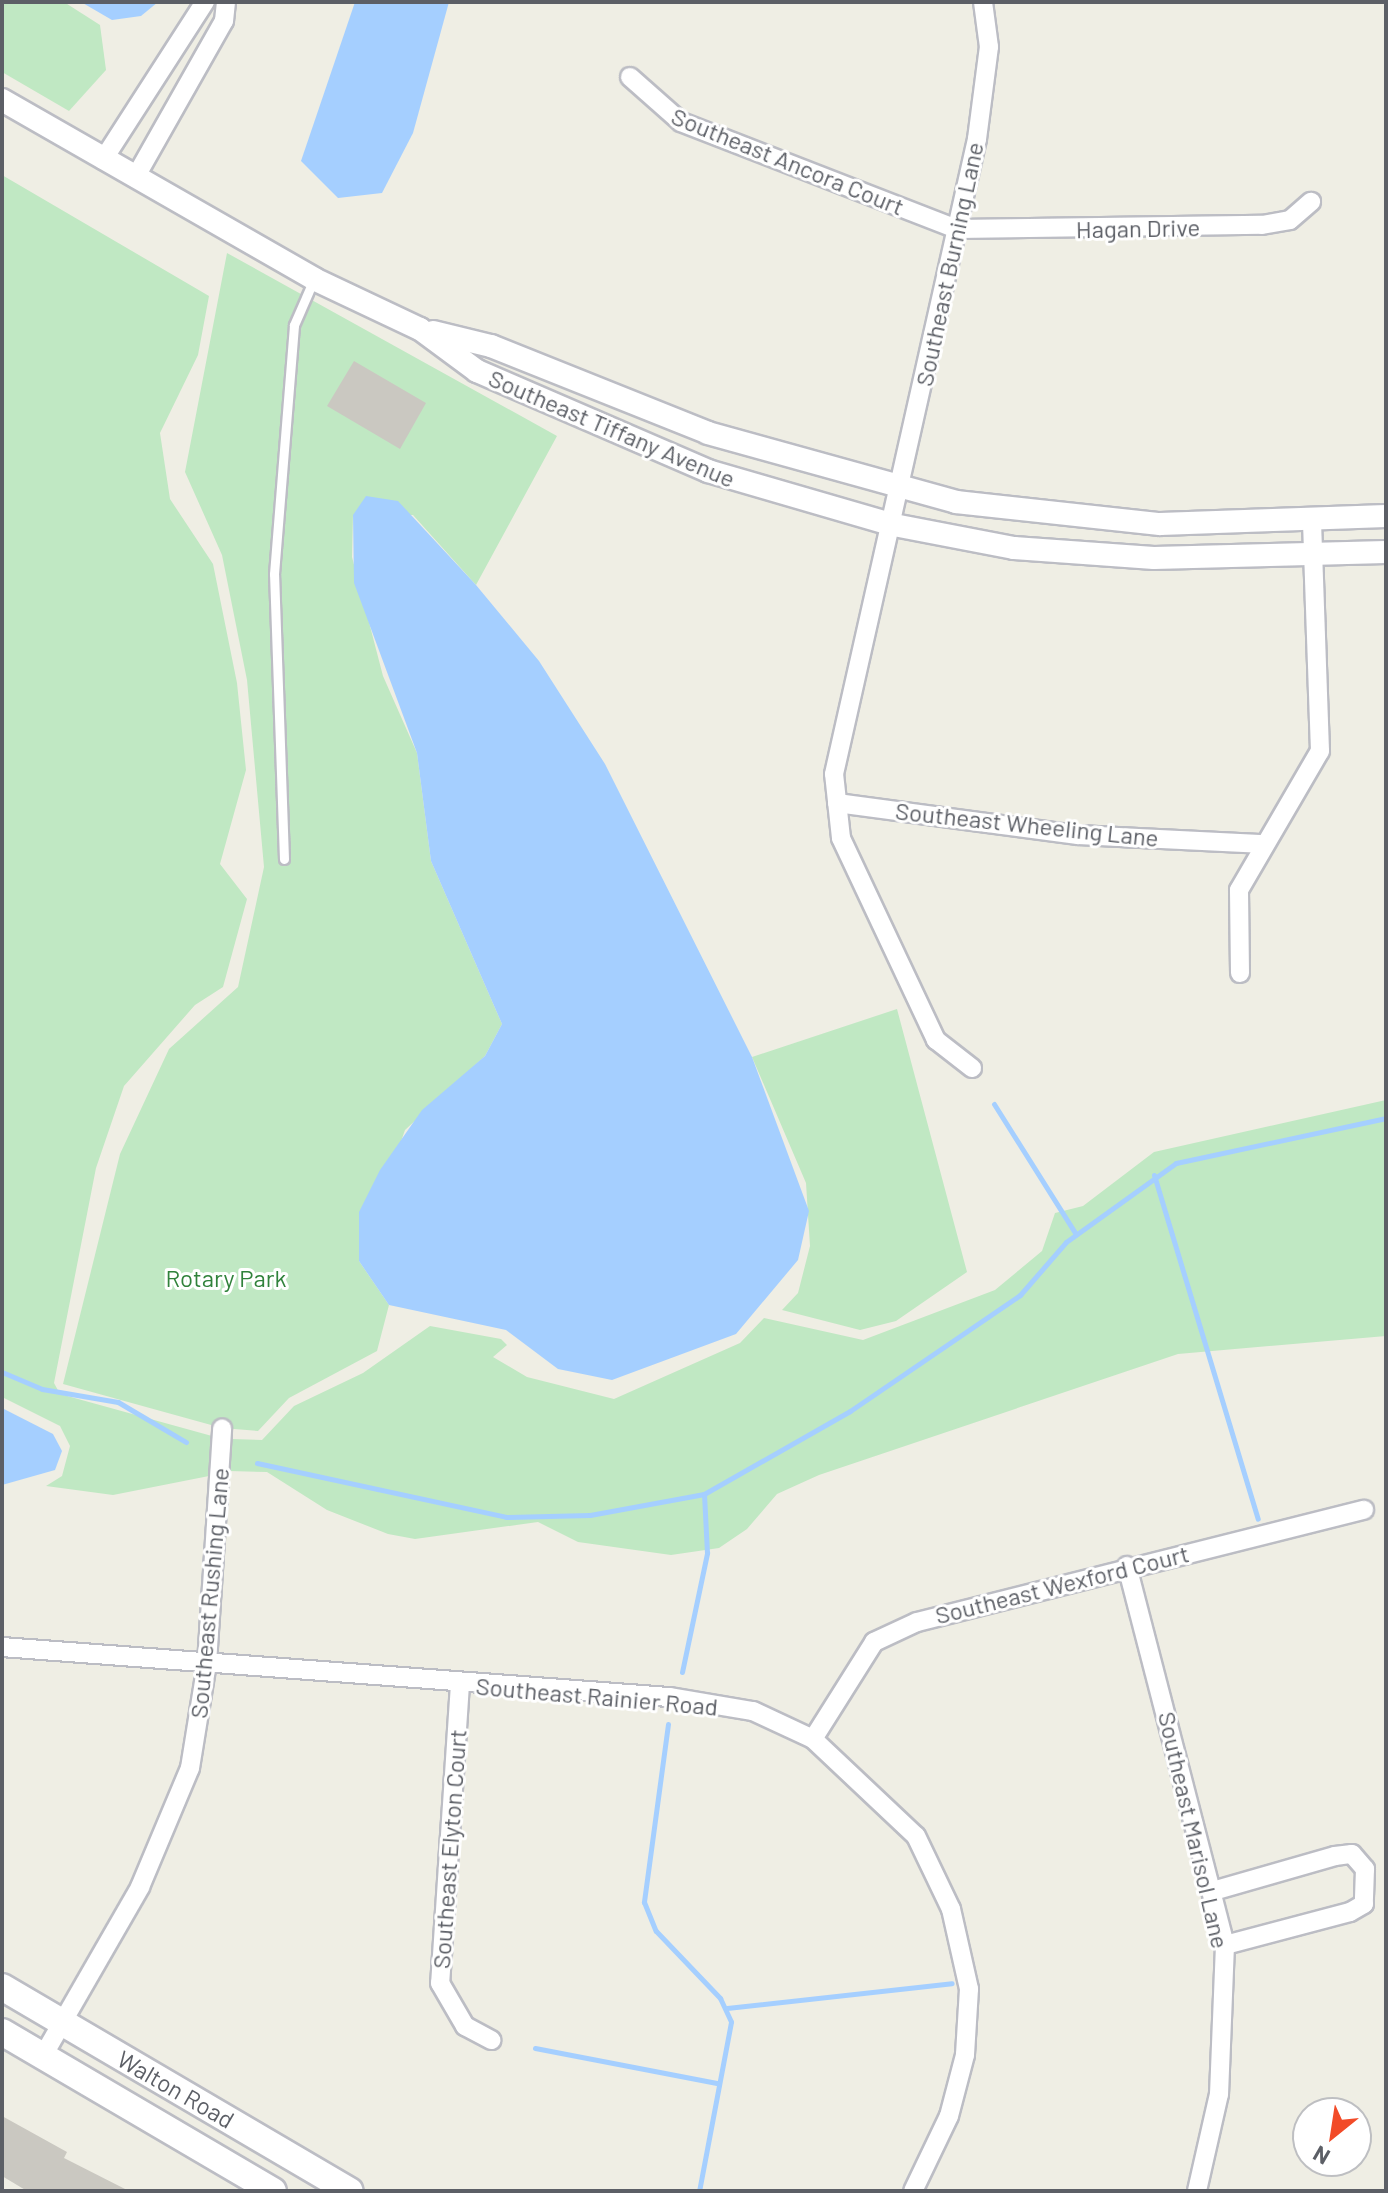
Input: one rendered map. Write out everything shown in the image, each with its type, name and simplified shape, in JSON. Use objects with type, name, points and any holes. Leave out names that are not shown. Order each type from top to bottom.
[{"type":"main road","name":"Walton Road","points":[[2,1987],[350,2191]]},
{"type":"main road","name":"Walton Road","points":[[2,2032],[273,2191]]},
{"type":"street","points":[[103,160],[205,2]]},
{"type":"street","points":[[135,178],[224,21],[226,2]]},
{"type":"street","name":"Southeast Burning Lane","points":[[972,1068],[936,1040],[841,838],[834,774],[894,525],[957,229],[989,47],[983,2]]},
{"type":"street","points":[[165,62],[192,78]]},
{"type":"street","name":"Southeast Ancora Court","points":[[630,77],[681,122],[957,229]]},
{"type":"street","name":"Southeast Tiffany Avenue","points":[[2,100],[314,279],[420,329],[477,371],[694,466],[894,525],[1014,548],[1154,558],[1312,558],[1386,552]]},
{"type":"street","name":"Hagan Drive","points":[[957,229],[1262,225],[1290,220],[1311,202]]},
{"type":"street","name":"Southeast Tiffany Avenue","points":[[420,329],[491,346],[708,433],[899,490],[1160,524],[1312,523],[1386,516]]},
{"type":"street","points":[[1240,973],[1239,890],[1320,751],[1312,523]]},
{"type":"street","name":"Southeast Wheeling Lane","points":[[837,803],[1078,835],[1265,844]]},
{"type":"street","name":"Southeast Rushing Lane","points":[[43,2056],[127,1912],[175,1807],[200,1725],[207,1663],[222,1428]]},
{"type":"street","name":"Southeast Wexford Court","points":[[813,1739],[874,1642],[891,1633],[1127,1566],[1364,1510]]},
{"type":"street","name":"Southeast Marisol Lane","points":[[1127,1566],[1225,1945],[1219,2094],[1197,2191]]},
{"type":"street","name":"Southeast Rainier Road","points":[[2,1647],[460,1684],[669,1697],[753,1711],[813,1739],[916,1836],[954,1923],[969,1989],[965,2055],[949,2116],[913,2191]]},
{"type":"street","name":"Southeast Elyton Court","points":[[460,1684],[440,1983],[465,2026],[491,2040]]},
{"type":"street","points":[[1213,1891],[1352,1854],[1369,1885],[1364,1904],[1350,1912],[1225,1945]]},
{"type":"lane","points":[[284,859],[274,574],[294,325],[314,279]]},
{"type":"green space","points":[[2,2],[64,2],[100,25],[106,70],[69,111],[2,72]]},
{"type":"green space","points":[[2,175],[209,296],[198,355],[160,433],[170,499],[213,564],[237,683],[246,770],[220,864],[247,899],[223,987],[195,1005],[124,1086],[96,1168],[54,1383],[60,1394],[212,1436],[209,1476],[113,1495],[46,1486],[62,1476],[70,1446],[60,1426],[2,1397]]},
{"type":"green space","name":"Rotary Park","points":[[227,253],[557,436],[476,585],[413,515],[353,515],[352,557],[383,676],[417,753],[431,861],[502,1024],[485,1056],[405,1130],[359,1261],[389,1305],[377,1351],[289,1398],[258,1431],[222,1428],[63,1384],[120,1154],[169,1049],[238,987],[264,867],[247,680],[222,555],[185,472]]},
{"type":"green space","points":[[897,1009],[967,1272],[896,1321],[860,1330],[782,1310],[798,1293],[810,1246],[806,1183],[752,1057]]},
{"type":"green space","points":[[1386,1100],[1386,1336],[1178,1354],[819,1475],[777,1494],[747,1529],[719,1548],[671,1555],[578,1542],[538,1522],[415,1539],[388,1534],[327,1510],[267,1472],[229,1471],[231,1439],[262,1440],[294,1406],[363,1373],[430,1326],[501,1339],[507,1345],[493,1357],[527,1377],[614,1399],[740,1343],[764,1318],[863,1340],[995,1290],[1042,1251],[1055,1213],[1083,1206],[1154,1152]]},
{"type":"water","points":[[81,2],[158,2],[141,16],[112,20]]},
{"type":"water","points":[[355,2],[449,2],[413,133],[382,193],[338,198],[301,161]]},
{"type":"water","points":[[366,496],[398,501],[476,585],[539,661],[605,764],[752,1057],[809,1211],[798,1260],[736,1334],[612,1380],[558,1369],[506,1330],[389,1305],[359,1261],[359,1212],[380,1170],[422,1110],[485,1056],[502,1024],[431,861],[417,753],[354,583],[353,515]]},
{"type":"water","points":[[2,1408],[53,1434],[62,1451],[55,1470],[2,1485]]},
{"type":"building","points":[[354,361],[426,403],[400,449],[327,406]]},
{"type":"building","points":[[2,2116],[67,2152],[64,2158],[129,2191],[27,2191],[2,2176]]},
{"type":"waterway","points":[[994,1104],[1076,1234]]},
{"type":"waterway","points":[[257,1463],[506,1517],[590,1515],[704,1494],[850,1411],[1020,1295],[1066,1242],[1176,1163],[1386,1118]]},
{"type":"waterway","points":[[1154,1175],[1258,1519]]},
{"type":"waterway","points":[[2,1372],[42,1389],[118,1402],[186,1442]]},
{"type":"waterway","points":[[682,1672],[707,1553],[704,1494]]},
{"type":"waterway","points":[[668,1724],[644,1902],[656,1931],[720,1998],[731,2022],[699,2191]]},
{"type":"waterway","points":[[727,2008],[952,1983]]},
{"type":"waterway","points":[[535,2048],[717,2083]]}]
